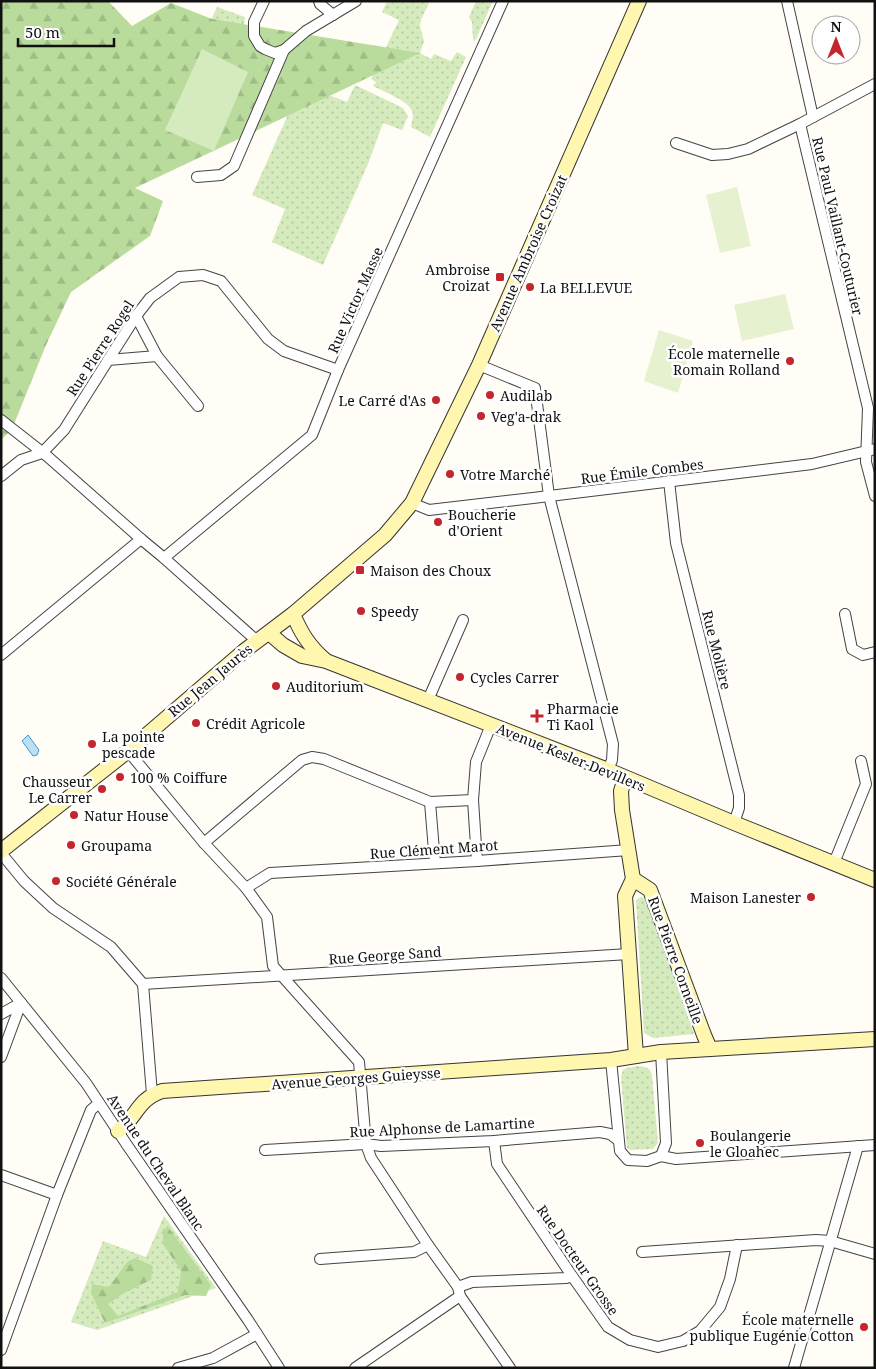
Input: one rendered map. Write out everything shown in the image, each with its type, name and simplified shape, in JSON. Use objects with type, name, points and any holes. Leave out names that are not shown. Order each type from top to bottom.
[{"type":"main road","name":"Avenue Ambroise Croizat","points":[[412,503],[479,365],[638,1]]},
{"type":"main road","name":"Rue Jean Jaurès","points":[[1,852],[128,751],[257,641],[293,614],[385,535],[412,503]]},
{"type":"main road","points":[[293,614],[299,630],[308,643],[326,661]]},
{"type":"main road","name":"Avenue Kesler-Devillers","points":[[270,632],[283,645],[302,656],[326,661],[608,770],[875,880]]},
{"type":"main road","name":"Rue Pierre Corneille","points":[[625,778],[621,791],[622,810],[633,878],[625,896],[636,1056]]},
{"type":"main road","name":"Rue Pierre Corneille","points":[[633,878],[650,890],[710,1049]]},
{"type":"main road","points":[[660,1052],[875,1039]]},
{"type":"main road","name":"Avenue Georges Guieysse","points":[[152,1094],[162,1091],[610,1060],[660,1052]]},
{"type":"main road","points":[[118,1130],[126,1126],[140,1105],[152,1094]]},
{"type":"street","points":[[264,1],[254,22],[254,36],[260,46],[275,53],[284,50],[306,31],[356,1]]},
{"type":"street","points":[[319,1],[333,15]]},
{"type":"street","name":"Rue Victor Masse","points":[[164,558],[312,435],[338,370],[503,1]]},
{"type":"street","points":[[787,1],[813,116]]},
{"type":"street","points":[[197,177],[221,174],[234,166],[284,50]]},
{"type":"street","points":[[676,143],[712,155],[728,154],[748,149],[875,84]]},
{"type":"street","name":"Rue Paul Vaillant-Couturier","points":[[800,124],[868,408],[871,450],[866,462],[875,496]]},
{"type":"street","name":"Rue Pierre Rogel","points":[[42,453],[64,430],[136,316],[150,298],[179,277],[203,275],[221,281],[268,339],[284,351],[338,370]]},
{"type":"street","points":[[136,316],[157,356],[198,406]]},
{"type":"street","points":[[108,360],[157,356]]},
{"type":"street","points":[[479,365],[535,388],[549,496],[613,744],[612,760],[608,770]]},
{"type":"street","points":[[1,420],[164,558],[257,641]]},
{"type":"street","name":"Rue Émile Combes","points":[[412,503],[429,510],[812,464],[871,450]]},
{"type":"street","points":[[1,476],[21,460],[42,453]]},
{"type":"street","name":"Rue Molière","points":[[669,481],[676,543],[740,795],[739,808],[734,823]]},
{"type":"street","points":[[1,654],[141,539]]},
{"type":"street","points":[[846,614],[852,649],[863,655],[875,652]]},
{"type":"street","points":[[428,700],[463,620]]},
{"type":"street","points":[[478,860],[472,800],[476,762],[491,725]]},
{"type":"street","points":[[128,751],[204,843],[246,888],[267,917],[273,966],[359,1062],[366,1144],[371,1158],[510,1368]]},
{"type":"street","points":[[204,843],[302,760],[312,757],[324,759],[430,802],[472,800]]},
{"type":"street","points":[[834,863],[866,784],[861,761]]},
{"type":"street","points":[[430,802],[435,863]]},
{"type":"street","name":"Rue Clément Marot","points":[[246,888],[270,873],[628,850]]},
{"type":"street","points":[[1,852],[24,881],[53,908],[112,947],[143,984],[152,1094]]},
{"type":"street","name":"Rue George Sand","points":[[143,984],[628,954]]},
{"type":"street","name":"Avenue du Cheval Blanc","points":[[1,978],[86,1083],[279,1368]]},
{"type":"street","points":[[1,1014],[21,1003]]},
{"type":"street","points":[[1,1057],[21,1003]]},
{"type":"street","points":[[660,1052],[666,1143],[661,1156]]},
{"type":"street","points":[[610,1060],[618,1140],[620,1151],[628,1160],[647,1161],[661,1156],[676,1159],[875,1145]]},
{"type":"street","points":[[1,1350],[57,1196],[91,1110],[99,1103]]},
{"type":"street","name":"Rue Alphonse de Lamartine","points":[[265,1150],[366,1144],[380,1146],[494,1141],[600,1132],[610,1134],[618,1140]]},
{"type":"street","name":"Rue Docteur Grosse","points":[[494,1141],[497,1164],[572,1276],[608,1327],[630,1340],[658,1347],[683,1341],[700,1331],[720,1307],[730,1279],[737,1245]]},
{"type":"street","points":[[794,1368],[858,1146]]},
{"type":"street","points":[[1,1174],[57,1196]]},
{"type":"street","points":[[642,1252],[816,1240],[830,1241],[875,1254]]},
{"type":"street","points":[[320,1259],[414,1252],[428,1245]]},
{"type":"street","points":[[355,1368],[472,1282],[566,1278],[572,1276]]},
{"type":"street","points":[[178,1368],[213,1358],[257,1334]]},
{"type":"green space","points":[[1,1],[108,1],[132,26],[171,3],[212,19],[420,53],[135,188],[163,201],[150,236],[71,292],[46,345],[12,429],[1,440]]},
{"type":"green space","points":[[387,1],[430,1],[421,20],[420,26],[424,41],[420,53],[431,59],[434,54],[451,61],[457,52],[466,57],[430,137],[411,127],[413,113],[410,107],[373,86],[376,82],[371,79],[399,20],[382,12]]},
{"type":"green space","points":[[476,1],[493,1],[475,41],[473,39],[472,22],[469,17]]},
{"type":"green space","points":[[217,7],[245,17],[244,25],[202,40]]},
{"type":"green space","points":[[202,49],[248,72],[214,151],[165,130]]},
{"type":"green space","points":[[308,70],[318,91],[347,102],[355,85],[403,108],[408,116],[402,130],[383,123],[368,164],[323,265],[272,242],[285,209],[252,195]]},
{"type":"green space","points":[[737,187],[751,246],[720,253],[706,195]]},
{"type":"green space","points":[[785,294],[794,329],[742,341],[734,305]]},
{"type":"green space","points":[[659,330],[693,341],[678,393],[644,381]]},
{"type":"green space","points":[[641,897],[647,899],[694,1034],[653,1038],[644,1033],[636,900]]},
{"type":"green space","points":[[638,1066],[647,1068],[652,1075],[658,1143],[653,1149],[630,1150],[627,1148],[621,1077],[623,1070]]},
{"type":"green space","points":[[164,1216],[216,1288],[97,1330],[71,1322],[103,1241],[146,1257]]},
{"type":"green space","points":[[169,1228],[211,1285],[206,1296],[185,1295],[105,1323],[91,1293],[92,1284],[109,1287],[127,1262],[135,1258],[153,1266],[151,1280],[124,1293],[108,1304],[118,1316],[178,1292],[181,1271],[163,1244],[163,1229]]},
{"type":"water","points":[[28,735],[39,750],[37,755],[33,756],[22,741]]},
{"type":"place","name":"Ambroise Croizat","points":[[500,277]]},
{"type":"place","name":"La BELLEVUE","points":[[530,287]]},
{"type":"place","name":"École maternelle Romain Rolland","points":[[790,361]]},
{"type":"place","name":"Audilab","points":[[490,395]]},
{"type":"place","name":"Le Carré d'As","points":[[436,400]]},
{"type":"place","name":"Veg'a-drak","points":[[481,416]]},
{"type":"place","name":"Votre Marché","points":[[450,474]]},
{"type":"place","name":"Boucherie d'Orient","points":[[438,522]]},
{"type":"place","name":"Maison des Choux","points":[[360,570]]},
{"type":"place","name":"Speedy","points":[[361,611]]},
{"type":"place","name":"Cycles Carrer","points":[[460,677]]},
{"type":"place","name":"Auditorium","points":[[276,686]]},
{"type":"place","name":"Pharmacie Ti Kaol","points":[[537,716]]},
{"type":"place","name":"Crédit Agricole","points":[[196,723]]},
{"type":"place","name":"La pointe pescade","points":[[92,744]]},
{"type":"place","name":"100 % Coiffure","points":[[120,777]]},
{"type":"place","name":"Chausseur Le Carrer","points":[[102,789]]},
{"type":"place","name":"Natur House","points":[[74,815]]},
{"type":"place","name":"Groupama","points":[[71,845]]},
{"type":"place","name":"Société Générale","points":[[56,881]]},
{"type":"place","name":"Maison Lanester","points":[[811,897]]},
{"type":"place","name":"Boulangerie le Gloahec","points":[[700,1143]]},
{"type":"place","name":"École maternelle publique Eugénie Cotton","points":[[864,1327]]}]
